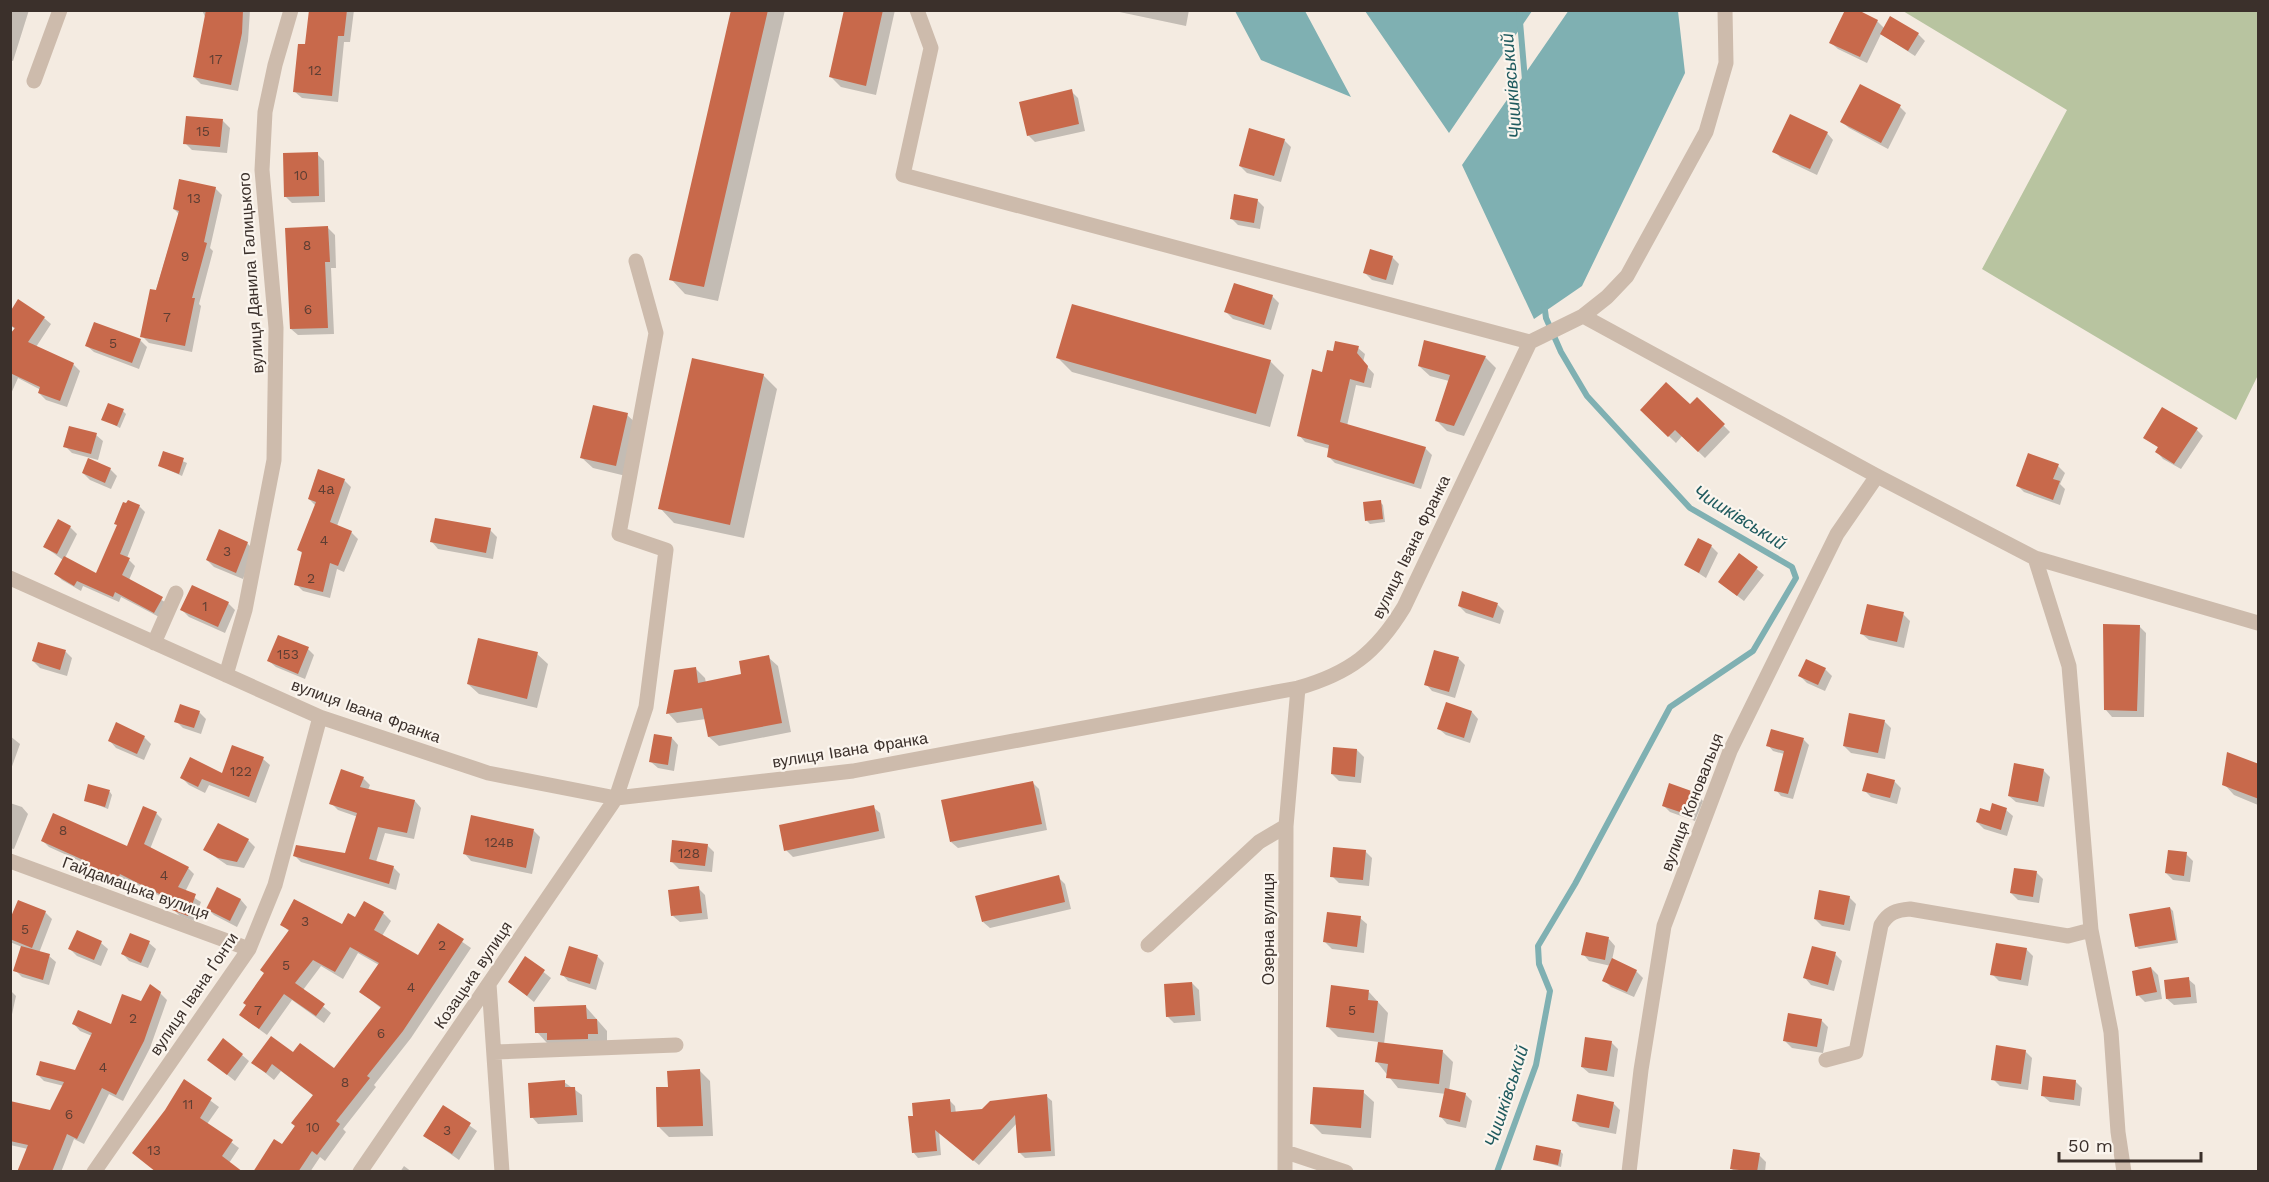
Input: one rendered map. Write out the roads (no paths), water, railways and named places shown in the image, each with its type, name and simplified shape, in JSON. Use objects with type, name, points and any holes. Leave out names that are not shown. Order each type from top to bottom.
[{"type":"street","points":[[34,81],[60,10]]},
{"type":"street","name":"вулиця Данила Галицького","points":[[226,675],[245,610],[274,460],[276,328],[262,170],[266,112],[275,65],[291,10]]},
{"type":"street","points":[[916,10],[930,48],[903,175],[1536,338],[1577,320],[1607,297],[1627,276],[1706,132],[1726,63],[1725,10]]},
{"type":"street","name":"Козацька вулиця","points":[[360,1172],[616,798],[646,707],[666,550],[619,534],[656,333],[636,261]]},
{"type":"street","points":[[1577,320],[2035,558],[2259,623]]},
{"type":"street","name":"вулиця Івана Франка","points":[[10,579],[320,717],[488,773],[616,798],[853,771],[1298,688],[1351,668],[1382,642],[1404,607],[1536,338]]},
{"type":"street","name":"вулиця Коновальця","points":[[1629,1172],[1641,1070],[1664,926],[1730,751],[1837,534],[1877,476]]},
{"type":"street","points":[[2035,558],[2069,666],[2091,930],[2111,1032],[2118,1132],[2124,1172]]},
{"type":"street","points":[[154,643],[176,593]]},
{"type":"street","name":"Озерна вулиця","points":[[1285,1172],[1286,826],[1298,688]]},
{"type":"street","name":"вулиця Івана Ґонти","points":[[94,1172],[249,949],[275,885],[320,717]]},
{"type":"street","points":[[1148,945],[1259,842],[1286,826]]},
{"type":"street","name":"Гайдамацька вулиця","points":[[10,861],[249,949]]},
{"type":"street","points":[[1826,1060],[1857,1052],[1881,925],[1892,913],[1910,909],[2068,936],[2091,930]]},
{"type":"street","points":[[489,984],[502,1172]]},
{"type":"street","points":[[494,1052],[676,1045]]},
{"type":"street","points":[[1286,1152],[1346,1172]]},
{"type":"water","points":[[1569,10],[1678,11],[1685,73],[1582,286],[1534,319],[1462,165]]},
{"type":"water","points":[[1235,11],[1305,11],[1351,97],[1261,60]]},
{"type":"water","points":[[1365,11],[1532,11],[1449,133]]},
{"type":"waterway","name":"Чишківський","points":[[1519,10],[1525,80]]},
{"type":"waterway","name":"Чишківський","points":[[1497,1172],[1536,1065],[1550,991],[1539,964],[1538,946],[1575,884],[1670,707],[1753,651],[1796,578],[1792,567],[1690,508],[1587,396],[1561,352],[1546,318],[1544,303]]}]
